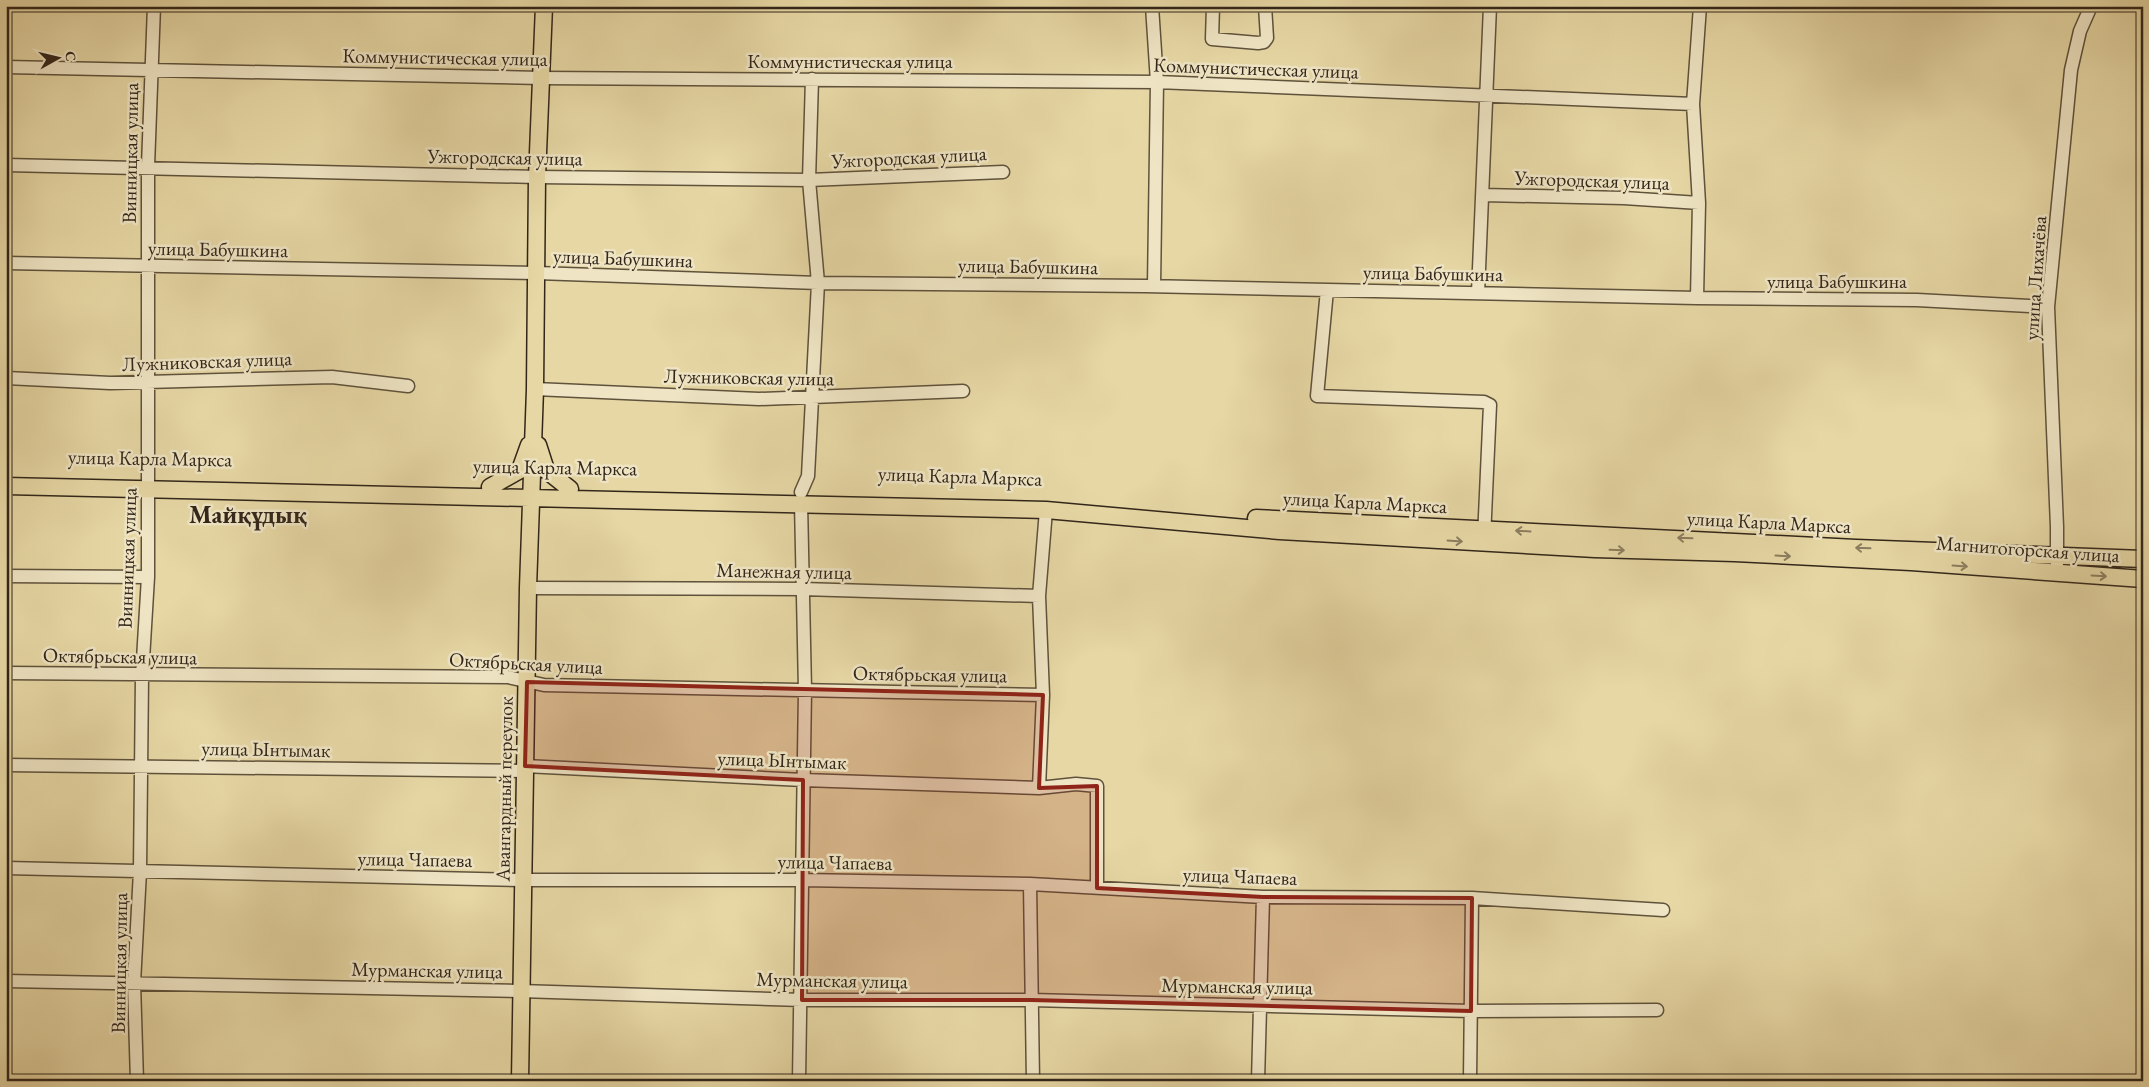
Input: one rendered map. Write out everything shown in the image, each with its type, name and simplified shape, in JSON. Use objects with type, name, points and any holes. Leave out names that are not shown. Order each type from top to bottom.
[{"type":"main road","points":[[490,487],[520,470],[533,426],[537,273],[537,177],[544,6]]},
{"type":"main road","points":[[533,426],[546,470],[570,489]]},
{"type":"main road","name":"Авангардный переулок","points":[[520,1081],[524,769],[528,588],[533,493],[533,426]]},
{"type":"main road","name":"улица Карла Маркса","points":[[6,476],[149,484],[533,493],[1046,501],[1484,536]]},
{"type":"main road","name":"улица Карла Маркса","points":[[6,486],[149,484],[490,487],[533,493],[570,489],[1046,510],[1280,531],[1484,536],[1911,556]]},
{"type":"main road","name":"Магнитогорская улица","points":[[1911,556],[2057,556],[2143,559]]},
{"type":"main road","name":"Магнитогорская улица","points":[[1911,556],[2056,574],[2143,579]]},
{"type":"street","name":"Винницкая улица","points":[[137,1081],[134,984],[140,872],[142,676],[148,577],[148,166],[154,6]]},
{"type":"street","points":[[1152,6],[1157,82],[1154,286]]},
{"type":"street","points":[[1212,6],[1212,39],[1258,43],[1264,42],[1267,38],[1265,6]]},
{"type":"street","points":[[1478,293],[1488,95],[1490,6]]},
{"type":"street","points":[[1697,298],[1699,202],[1693,104],[1700,6]]},
{"type":"street","name":"улица Лихачёва","points":[[2056,574],[2057,556],[2048,307],[2071,70],[2080,31],[2091,6]]},
{"type":"street","name":"Коммунистическая улица","points":[[6,67],[541,78],[1157,82],[1693,104]]},
{"type":"street","points":[[799,1081],[802,1000],[805,690],[801,498],[808,476],[818,283],[809,180],[812,79]]},
{"type":"street","name":"Ужгородская улица","points":[[6,165],[148,166],[537,177],[809,180],[1003,172]]},
{"type":"street","name":"Ужгородская улица","points":[[1483,195],[1624,198],[1699,202]]},
{"type":"street","name":"улица Бабушкина","points":[[6,263],[537,273],[818,283],[1154,286],[1697,298],[1917,300],[2048,307]]},
{"type":"street","points":[[1328,290],[1317,396],[1488,402],[1490,405],[1484,536]]},
{"type":"street","name":"Лужниковская улица","points":[[6,378],[110,383],[332,377],[408,386]]},
{"type":"street","name":"Лужниковская улица","points":[[535,389],[759,399],[962,391]]},
{"type":"street","points":[[1039,788],[1043,694],[1039,596],[1046,510]]},
{"type":"street","points":[[6,576],[148,577]]},
{"type":"street","name":"Манежная улица","points":[[528,588],[802,590],[1039,596]]},
{"type":"street","name":"Октябрьская улица","points":[[6,673],[142,676],[508,677],[544,685],[1043,694]]},
{"type":"street","name":"улица Ынтымак","points":[[6,764],[524,769],[1039,788],[1076,784],[1097,786],[1096,888]]},
{"type":"street","name":"улица Чапаева","points":[[6,868],[523,880],[802,880],[1030,884],[1263,897],[1472,898],[1663,910]]},
{"type":"street","points":[[1030,884],[1033,1081]]},
{"type":"street","points":[[1258,1081],[1263,897]]},
{"type":"street","points":[[1470,1081],[1472,898]]},
{"type":"street","name":"Мурманская улица","points":[[6,981],[520,991],[802,1000],[1031,1000],[1471,1011],[1657,1010]]},
{"type":"highlighted area","points":[[527,682],[1043,695],[1039,788],[1097,786],[1097,888],[1263,897],[1472,898],[1471,1011],[1031,1000],[802,1000],[803,780],[525,766]]},
{"type":"district","name":"Майқұдық","points":[[248,514]]}]
